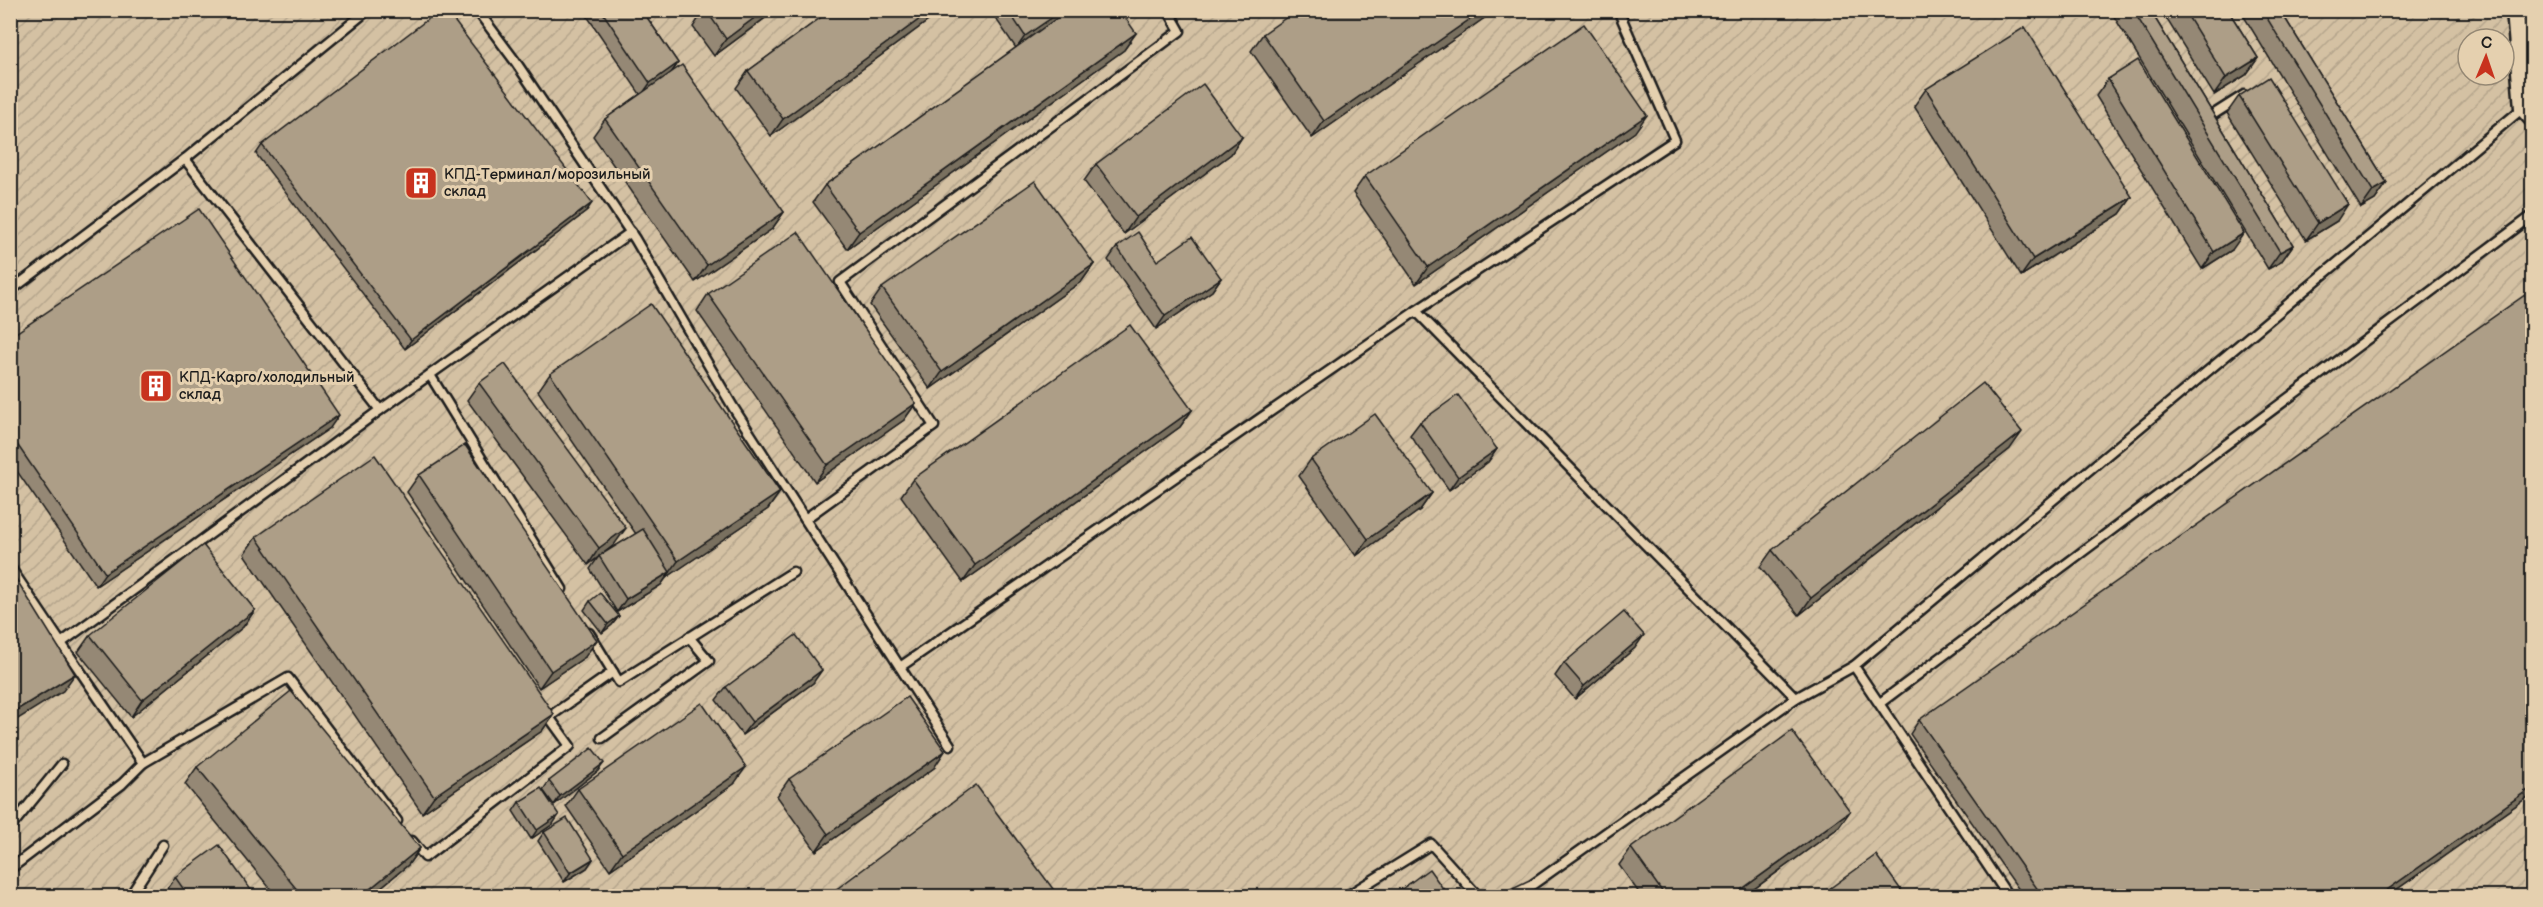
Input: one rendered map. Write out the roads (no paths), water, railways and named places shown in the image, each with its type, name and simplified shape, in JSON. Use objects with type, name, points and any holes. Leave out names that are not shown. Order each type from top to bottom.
[{"type":"street","points":[[2515,10],[2528,113]]},
{"type":"lane","points":[[10,291],[185,159],[368,10]]},
{"type":"lane","points":[[477,10],[515,61],[631,232],[733,407],[950,745]]},
{"type":"lane","points":[[805,519],[934,426],[840,282],[1180,31],[1168,10]]},
{"type":"lane","points":[[900,667],[1416,310],[1676,140],[1618,10]]},
{"type":"lane","points":[[2211,116],[2248,92]]},
{"type":"lane","points":[[1509,897],[1532,885],[1796,698],[1854,666],[2528,113]]},
{"type":"lane","points":[[185,159],[380,410]]},
{"type":"lane","points":[[1880,703],[2532,216]]},
{"type":"lane","points":[[61,643],[380,410],[631,232]]},
{"type":"lane","points":[[1416,310],[1796,698]]},
{"type":"lane","points":[[430,375],[564,593]]},
{"type":"lane","points":[[10,567],[143,763]]},
{"type":"lane","points":[[582,623],[619,682],[793,572]]},
{"type":"lane","points":[[602,738],[709,661],[689,637]]},
{"type":"lane","points":[[1854,666],[2008,897]]},
{"type":"lane","points":[[10,869],[123,784],[143,763],[288,678],[424,857],[570,746],[549,717],[613,672]]},
{"type":"lane","points":[[10,828],[62,764]]},
{"type":"lane","points":[[1347,897],[1431,844],[1478,897]]},
{"type":"lane","points":[[130,897],[163,845]]},
{"type":"place","name":"КПД-Терминал/морозильный склад","points":[[421,183]]},
{"type":"place","name":"КПД-Карго/холодильный склад","points":[[156,386]]}]
